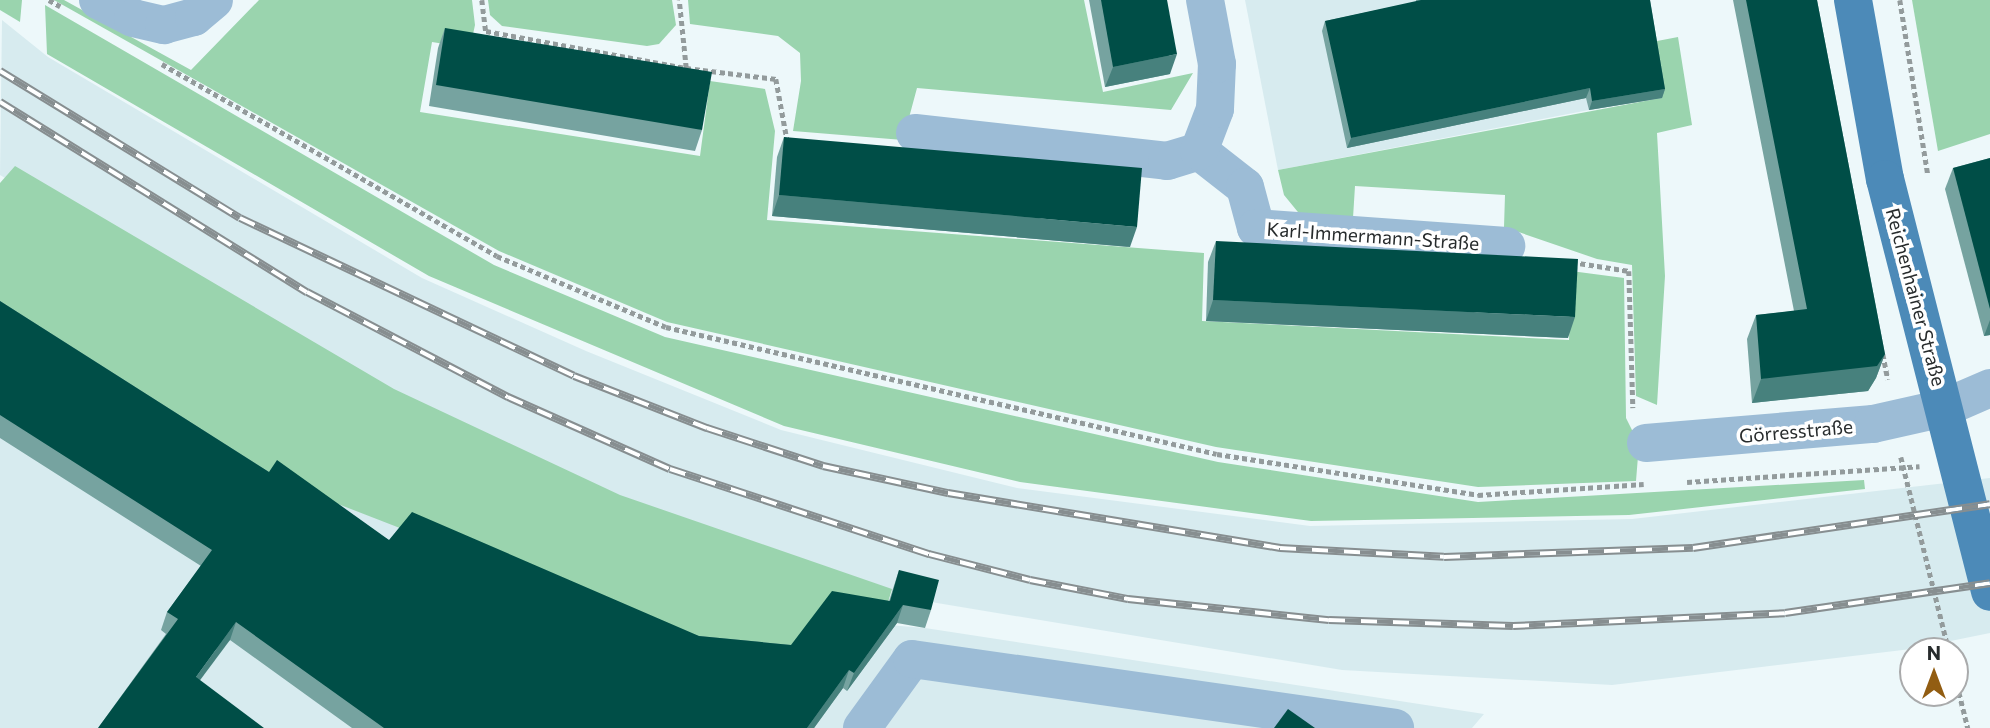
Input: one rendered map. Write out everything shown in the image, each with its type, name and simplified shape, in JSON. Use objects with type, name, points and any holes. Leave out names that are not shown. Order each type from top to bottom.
[{"type":"main road","name":"Reichenhainer Straße","points":[[1853,0],[1885,179],[1990,592]]},
{"type":"street","points":[[98,0],[133,18],[164,25],[194,17],[214,0]]},
{"type":"street","points":[[915,132],[1167,161],[1199,151],[1215,97],[1217,64],[1205,0]]},
{"type":"street","name":"Karl-Immermann-Straße","points":[[1199,151],[1245,187],[1256,228],[1506,246]]},
{"type":"street","name":"Görresstraße","points":[[1646,443],[1896,419],[1944,408],[1990,388]]},
{"type":"street","points":[[862,728],[912,659],[1395,728]]},
{"type":"path","points":[[482,0],[486,31],[484,43]]},
{"type":"path","points":[[679,0],[686,68]]},
{"type":"path","points":[[1900,0],[1930,185]]},
{"type":"path","points":[[486,31],[686,68],[776,79],[784,138],[797,139]]},
{"type":"path","points":[[575,59],[577,48]]},
{"type":"path","points":[[665,75],[666,64]]},
{"type":"path","points":[[163,65],[497,256],[666,327],[1231,456],[1478,495],[1658,484]]},
{"type":"path","points":[[1506,246],[1629,271],[1633,420],[1646,443],[1644,485]]},
{"type":"path","points":[[1896,419],[1902,469],[1945,637]]},
{"type":"path","points":[[1685,482],[1902,469],[1955,460]]},
{"type":"path","points":[[1963,707],[1968,728]]},
{"type":"shaded area","points":[[1245,0],[1570,0],[1589,110],[1278,170]]},
{"type":"shaded area","points":[[2,20],[48,57],[422,278],[586,351],[781,430],[1017,488],[1310,526],[1632,519],[1990,478],[1990,633],[1969,637],[1899,637],[1899,650],[1612,685],[1342,670],[919,600],[634,511],[387,393],[0,175]]},
{"type":"shaded area","points":[[0,293],[678,608],[925,628],[1484,714],[1472,728],[0,728]]},
{"type":"green space","points":[[0,0],[22,0],[20,22],[0,10]]},
{"type":"green space","points":[[54,0],[64,0],[191,70],[259,0],[472,0],[475,25],[470,48],[432,42],[420,112],[700,156],[710,81],[765,89],[775,131],[767,220],[1204,253],[1202,321],[1569,340],[1571,271],[1624,278],[1626,418],[1639,444],[1636,481],[1478,487],[1216,447],[667,322],[499,251]]},
{"type":"green space","points":[[488,0],[672,0],[676,25],[659,44],[647,46],[502,26],[490,15]]},
{"type":"green space","points":[[688,0],[1084,0],[1103,92],[1193,73],[1171,110],[917,88],[903,140],[793,131],[801,81],[800,53],[778,36],[690,24]]},
{"type":"green space","points":[[1912,0],[1990,0],[1990,134],[1938,151]]},
{"type":"green space","points":[[45,5],[494,265],[665,337],[1218,462],[1478,502],[1864,480],[1865,489],[1629,515],[1311,521],[1020,482],[784,426],[429,276],[47,54]]},
{"type":"green space","points":[[1678,37],[1692,125],[1657,133],[1665,276],[1657,405],[1636,396],[1632,265],[1597,259],[1504,227],[1505,195],[1355,186],[1353,218],[1302,217],[1284,195],[1278,170],[1661,98],[1652,42]]},
{"type":"green space","points":[[15,166],[394,389],[620,495],[892,589],[883,619],[785,663],[692,654],[405,530],[271,478],[0,323],[0,183]]},
{"type":"building","points":[[1101,0],[1167,0],[1177,54],[1113,67]]},
{"type":"building","points":[[1421,0],[1650,0],[1665,89],[1592,101],[1590,88],[1351,138],[1325,21]]},
{"type":"building","points":[[1746,0],[1817,0],[1885,354],[1877,366],[1761,379],[1756,315],[1807,309]]},
{"type":"building","points":[[445,28],[712,72],[702,130],[436,85]]},
{"type":"building","points":[[784,137],[1142,168],[1137,227],[779,195]]},
{"type":"building","points":[[1990,158],[1990,309],[1953,168]]},
{"type":"building","points":[[1216,241],[1578,259],[1575,317],[1213,300]]},
{"type":"building","points":[[0,301],[269,472],[277,460],[389,540],[412,512],[699,636],[791,645],[832,591],[890,601],[899,570],[939,580],[931,610],[903,605],[854,673],[849,670],[807,728],[384,728],[236,622],[196,677],[264,728],[98,728],[178,619],[167,612],[212,550],[0,415]]},
{"type":"building","points":[[1288,709],[1315,728],[1274,728]]},
{"type":"railway","points":[[0,71],[240,218],[574,376],[707,428],[823,466],[948,493],[1280,548],[1444,557],[1693,548],[1990,504]]},
{"type":"railway","points":[[0,102],[307,292],[508,397],[670,469],[929,554],[1030,580],[1128,599],[1329,620],[1513,626],[1785,613],[1990,583]]}]
